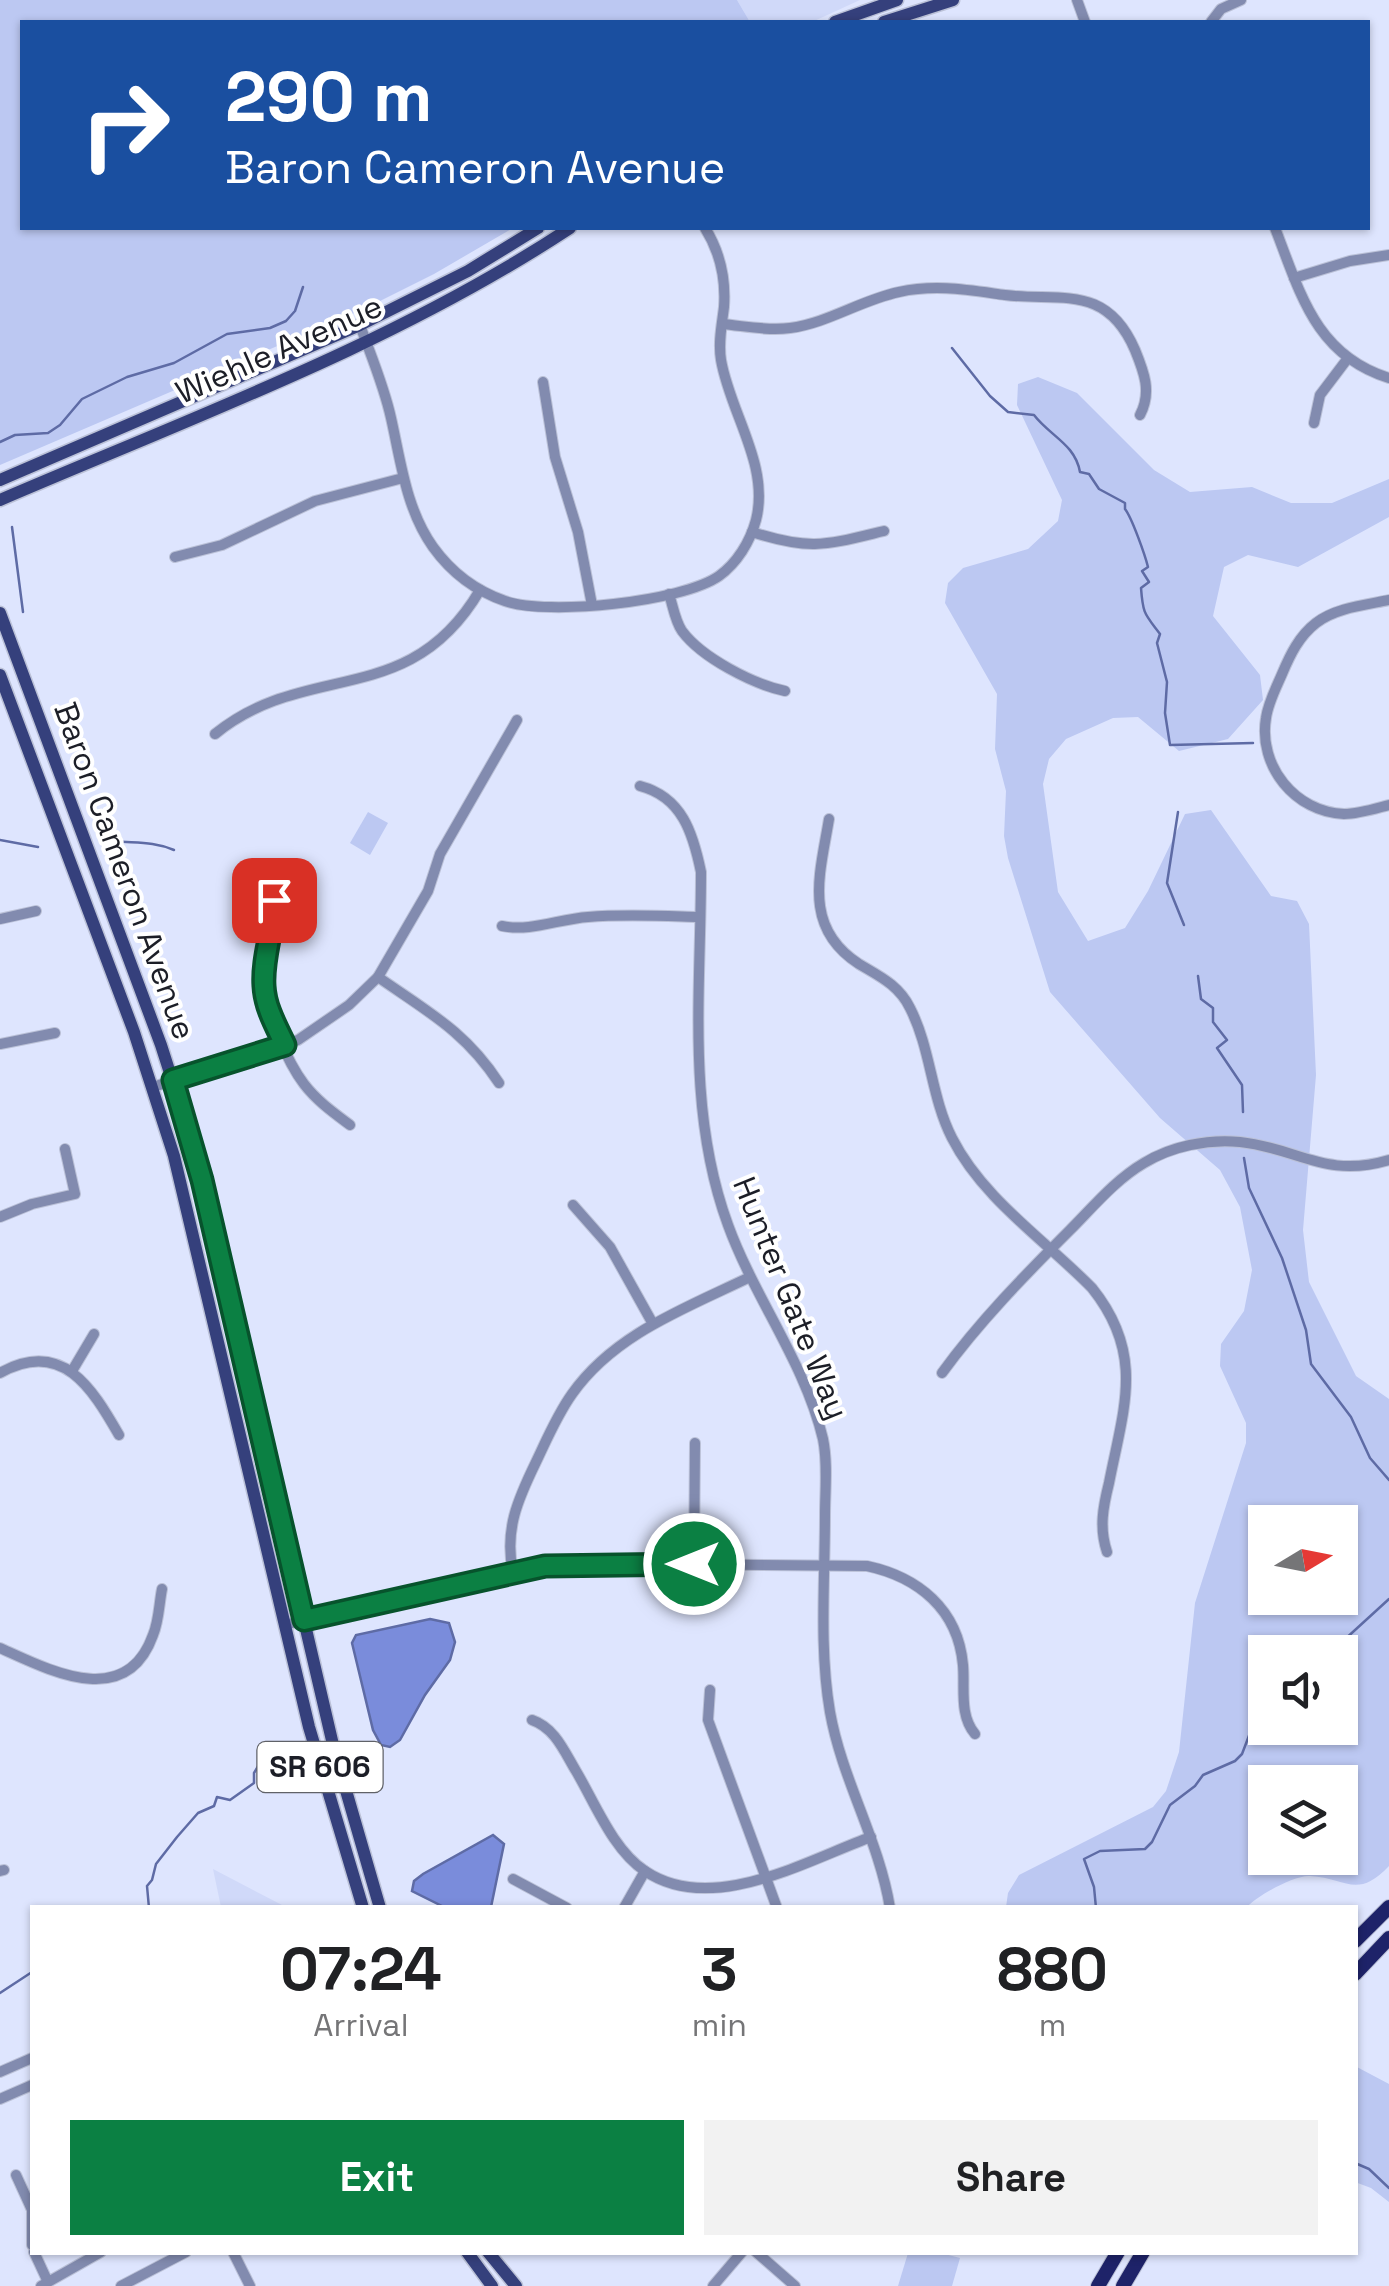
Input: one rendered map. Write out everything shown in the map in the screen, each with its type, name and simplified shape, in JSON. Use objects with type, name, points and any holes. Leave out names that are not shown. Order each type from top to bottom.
[{"type":"highway","points":[[1358,1938],[1389,1907]]},
{"type":"highway","points":[[1358,1971],[1389,1938]]},
{"type":"highway","points":[[1098,2286],[1116,2255]]},
{"type":"highway","points":[[1124,2286],[1141,2255]]},
{"type":"main road","points":[[840,20],[897,0]]},
{"type":"main road","points":[[890,20],[953,0]]},
{"type":"main road","name":"Wiehle Avenue","points":[[0,480],[360,325],[468,271],[535,230]]},
{"type":"main road","name":"Wiehle Avenue","points":[[0,500],[366,342],[465,292],[567,230]]},
{"type":"main road","name":"Baron Cameron Avenue","points":[[0,613],[173,1080],[202,1180],[334,1750],[379,1905]]},
{"type":"main road","name":"Baron Cameron Avenue","points":[[0,676],[153,1087],[187,1204],[309,1727],[362,1905]]},
{"type":"main road","points":[[469,2255],[492,2286]]},
{"type":"main road","points":[[490,2255],[516,2286]]},
{"type":"street","points":[[1213,20],[1221,9],[1241,0]]},
{"type":"street","points":[[360,325],[384,391],[412,508],[430,543],[454,570],[480,590],[525,606],[562,609],[692,588],[718,576],[738,557],[752,532],[759,504],[758,478],[720,357],[724,282],[716,248],[706,230]]},
{"type":"street","points":[[1276,230],[1320,331],[1348,358],[1389,378]]},
{"type":"street","points":[[1294,278],[1350,261],[1389,255]]},
{"type":"street","points":[[722,324],[768,329],[808,324],[873,300],[926,287],[1068,296],[1095,305],[1126,333],[1147,385],[1140,415]]},
{"type":"street","points":[[1314,423],[1320,395],[1348,358]]},
{"type":"street","points":[[543,382],[554,457],[578,532],[592,605]]},
{"type":"street","points":[[175,558],[222,545],[315,501],[403,478]]},
{"type":"street","points":[[752,532],[808,546],[884,531]]},
{"type":"street","points":[[214,734],[244,713],[269,703],[376,674],[412,660],[456,626],[480,590]]},
{"type":"street","points":[[669,594],[678,623],[693,643],[758,682],[785,691]]},
{"type":"street","points":[[1389,600],[1333,614],[1303,635],[1269,704],[1264,730],[1276,773],[1307,804],[1344,814],[1389,804]]},
{"type":"street","points":[[153,1087],[285,1045],[316,1030],[378,977],[428,891],[440,854],[517,720]]},
{"type":"street","name":"Hunter Gate Way","points":[[640,786],[658,790],[674,802],[687,822],[701,872],[700,1110],[717,1192],[750,1277],[815,1408],[824,1446],[825,1667],[830,1712],[838,1747],[872,1837],[889,1905]]},
{"type":"street","points":[[829,819],[817,893],[829,932],[846,954],[889,982],[905,999],[923,1043],[942,1117],[961,1156],[982,1182],[1092,1288],[1108,1308],[1126,1354],[1127,1386],[1102,1520],[1107,1552]]},
{"type":"street","points":[[274,900],[274,924],[264,968],[270,1014],[303,1083],[350,1125]]},
{"type":"street","points":[[0,919],[36,911]]},
{"type":"street","points":[[502,926],[516,929],[616,916],[700,917]]},
{"type":"street","points":[[378,977],[462,1036],[479,1052],[500,1083]]},
{"type":"street","points":[[0,1044],[55,1033]]},
{"type":"street","points":[[942,1373],[1051,1249],[1130,1172],[1184,1146],[1240,1142],[1341,1168],[1389,1160]]},
{"type":"street","points":[[0,1217],[74,1194],[65,1150]]},
{"type":"street","points":[[573,1206],[610,1247],[654,1324]]},
{"type":"street","points":[[513,1572],[509,1542],[514,1511],[557,1417],[572,1394],[600,1362],[654,1324],[750,1277]]},
{"type":"street","points":[[72,1372],[94,1334]]},
{"type":"street","points":[[0,1373],[13,1366],[37,1362],[72,1372],[89,1386],[119,1435]]},
{"type":"street","points":[[694,1564],[695,1443]]},
{"type":"street","points":[[284,1625],[513,1572],[570,1563],[866,1566],[891,1571],[916,1583],[938,1603],[951,1622],[958,1641],[964,1706],[975,1734]]},
{"type":"street","points":[[0,1648],[72,1678],[110,1678],[132,1666],[148,1647],[162,1589]]},
{"type":"street","points":[[710,1690],[708,1720],[776,1905]]},
{"type":"street","points":[[532,1720],[554,1734],[616,1839],[644,1871],[671,1883],[704,1890],[736,1886],[872,1837]]},
{"type":"street","points":[[626,1905],[644,1871]]},
{"type":"street","points":[[513,1879],[561,1905]]},
{"type":"street","points":[[0,2072],[30,2059]]},
{"type":"street","points":[[0,2099],[30,2086]]},
{"type":"street","points":[[16,2175],[30,2206]]},
{"type":"street","points":[[35,2255],[44,2283],[95,2255]]},
{"type":"street","points":[[121,2286],[180,2255]]},
{"type":"street","points":[[234,2255],[250,2286]]},
{"type":"street","points":[[712,2286],[739,2255]]},
{"type":"street","points":[[759,2255],[794,2286]]},
{"type":"shaded area","points":[[0,0],[737,0],[749,20],[20,20],[20,230],[510,230],[366,308],[0,465]]},
{"type":"shaded area","points":[[737,0],[860,0],[816,20],[749,20]]},
{"type":"shaded area","points":[[1038,377],[1077,393],[1154,470],[1190,492],[1252,487],[1291,503],[1332,503],[1389,479],[1389,517],[1298,567],[1248,555],[1224,567],[1213,616],[1260,675],[1263,700],[1228,739],[1179,751],[1138,717],[1113,718],[1066,739],[1049,759],[1043,784],[1058,892],[1088,941],[1125,928],[1148,891],[1185,814],[1211,810],[1271,896],[1297,901],[1309,924],[1316,1075],[1303,1230],[1309,1282],[1356,1376],[1389,1399],[1389,1866],[1359,1885],[1310,1876],[1295,1879],[1250,1905],[1006,1905],[1008,1893],[1019,1875],[1153,1807],[1166,1791],[1179,1752],[1195,1603],[1246,1443],[1246,1423],[1220,1366],[1221,1344],[1244,1311],[1252,1270],[1240,1207],[1220,1170],[1160,1118],[1050,992],[1004,836],[1006,791],[995,749],[997,694],[945,603],[948,583],[963,568],[1028,549],[1058,521],[1062,500],[1017,405],[1018,384]]},
{"type":"shaded area","points":[[368,812],[388,823],[370,855],[350,843]]},
{"type":"shaded area","points":[[213,1869],[282,1905],[221,1905]]},
{"type":"shaded area","points":[[1358,2068],[1389,2084],[1389,2202],[1358,2183]]},
{"type":"shaded area","points":[[907,2255],[960,2258],[952,2286],[898,2286]]},
{"type":"water","points":[[430,1619],[449,1623],[455,1642],[450,1660],[400,1740],[390,1747],[381,1745],[373,1730],[352,1643],[356,1635]]},
{"type":"water","points":[[493,1835],[504,1844],[491,1905],[440,1905],[412,1891],[414,1881]]},
{"type":"waterway","points":[[0,442],[15,435],[48,433],[82,399],[127,377],[174,363],[227,334],[270,328],[286,321],[295,311],[303,287]]},
{"type":"waterway","points":[[952,348],[990,396],[1008,412],[1034,415],[1073,454],[1080,472],[1089,474],[1099,489],[1125,503],[1148,567],[1142,571],[1149,582],[1141,588],[1142,597],[1146,614],[1160,634],[1157,643],[1167,682],[1165,713],[1170,745],[1253,743]]},
{"type":"waterway","points":[[12,527],[23,612]]},
{"type":"waterway","points":[[1178,812],[1167,883],[1184,925]]},
{"type":"waterway","points":[[101,839],[156,844],[174,850]]},
{"type":"waterway","points":[[0,840],[38,847]]},
{"type":"waterway","points":[[1198,976],[1201,999],[1213,1008],[1213,1022],[1227,1040],[1217,1048],[1242,1085],[1243,1112]]},
{"type":"waterway","points":[[1244,1158],[1249,1188],[1282,1258],[1306,1330],[1311,1364],[1351,1417],[1370,1458],[1389,1480]]},
{"type":"waterway","points":[[1350,1635],[1389,1599]]},
{"type":"waterway","points":[[1096,1905],[1084,1859],[1100,1851],[1145,1849],[1170,1805],[1203,1775],[1235,1761],[1248,1738]]},
{"type":"waterway","points":[[149,1905],[147,1886],[156,1864],[198,1813],[214,1806],[217,1797],[230,1800],[254,1783],[260,1763],[303,1751]]},
{"type":"waterway","points":[[0,1993],[30,1973]]},
{"type":"waterway","points":[[1358,2164],[1389,2188]]},
{"type":"route","points":[[274,900],[264,989],[270,1014],[285,1045],[173,1080],[202,1180],[304,1620],[545,1566],[694,1564]]}]
